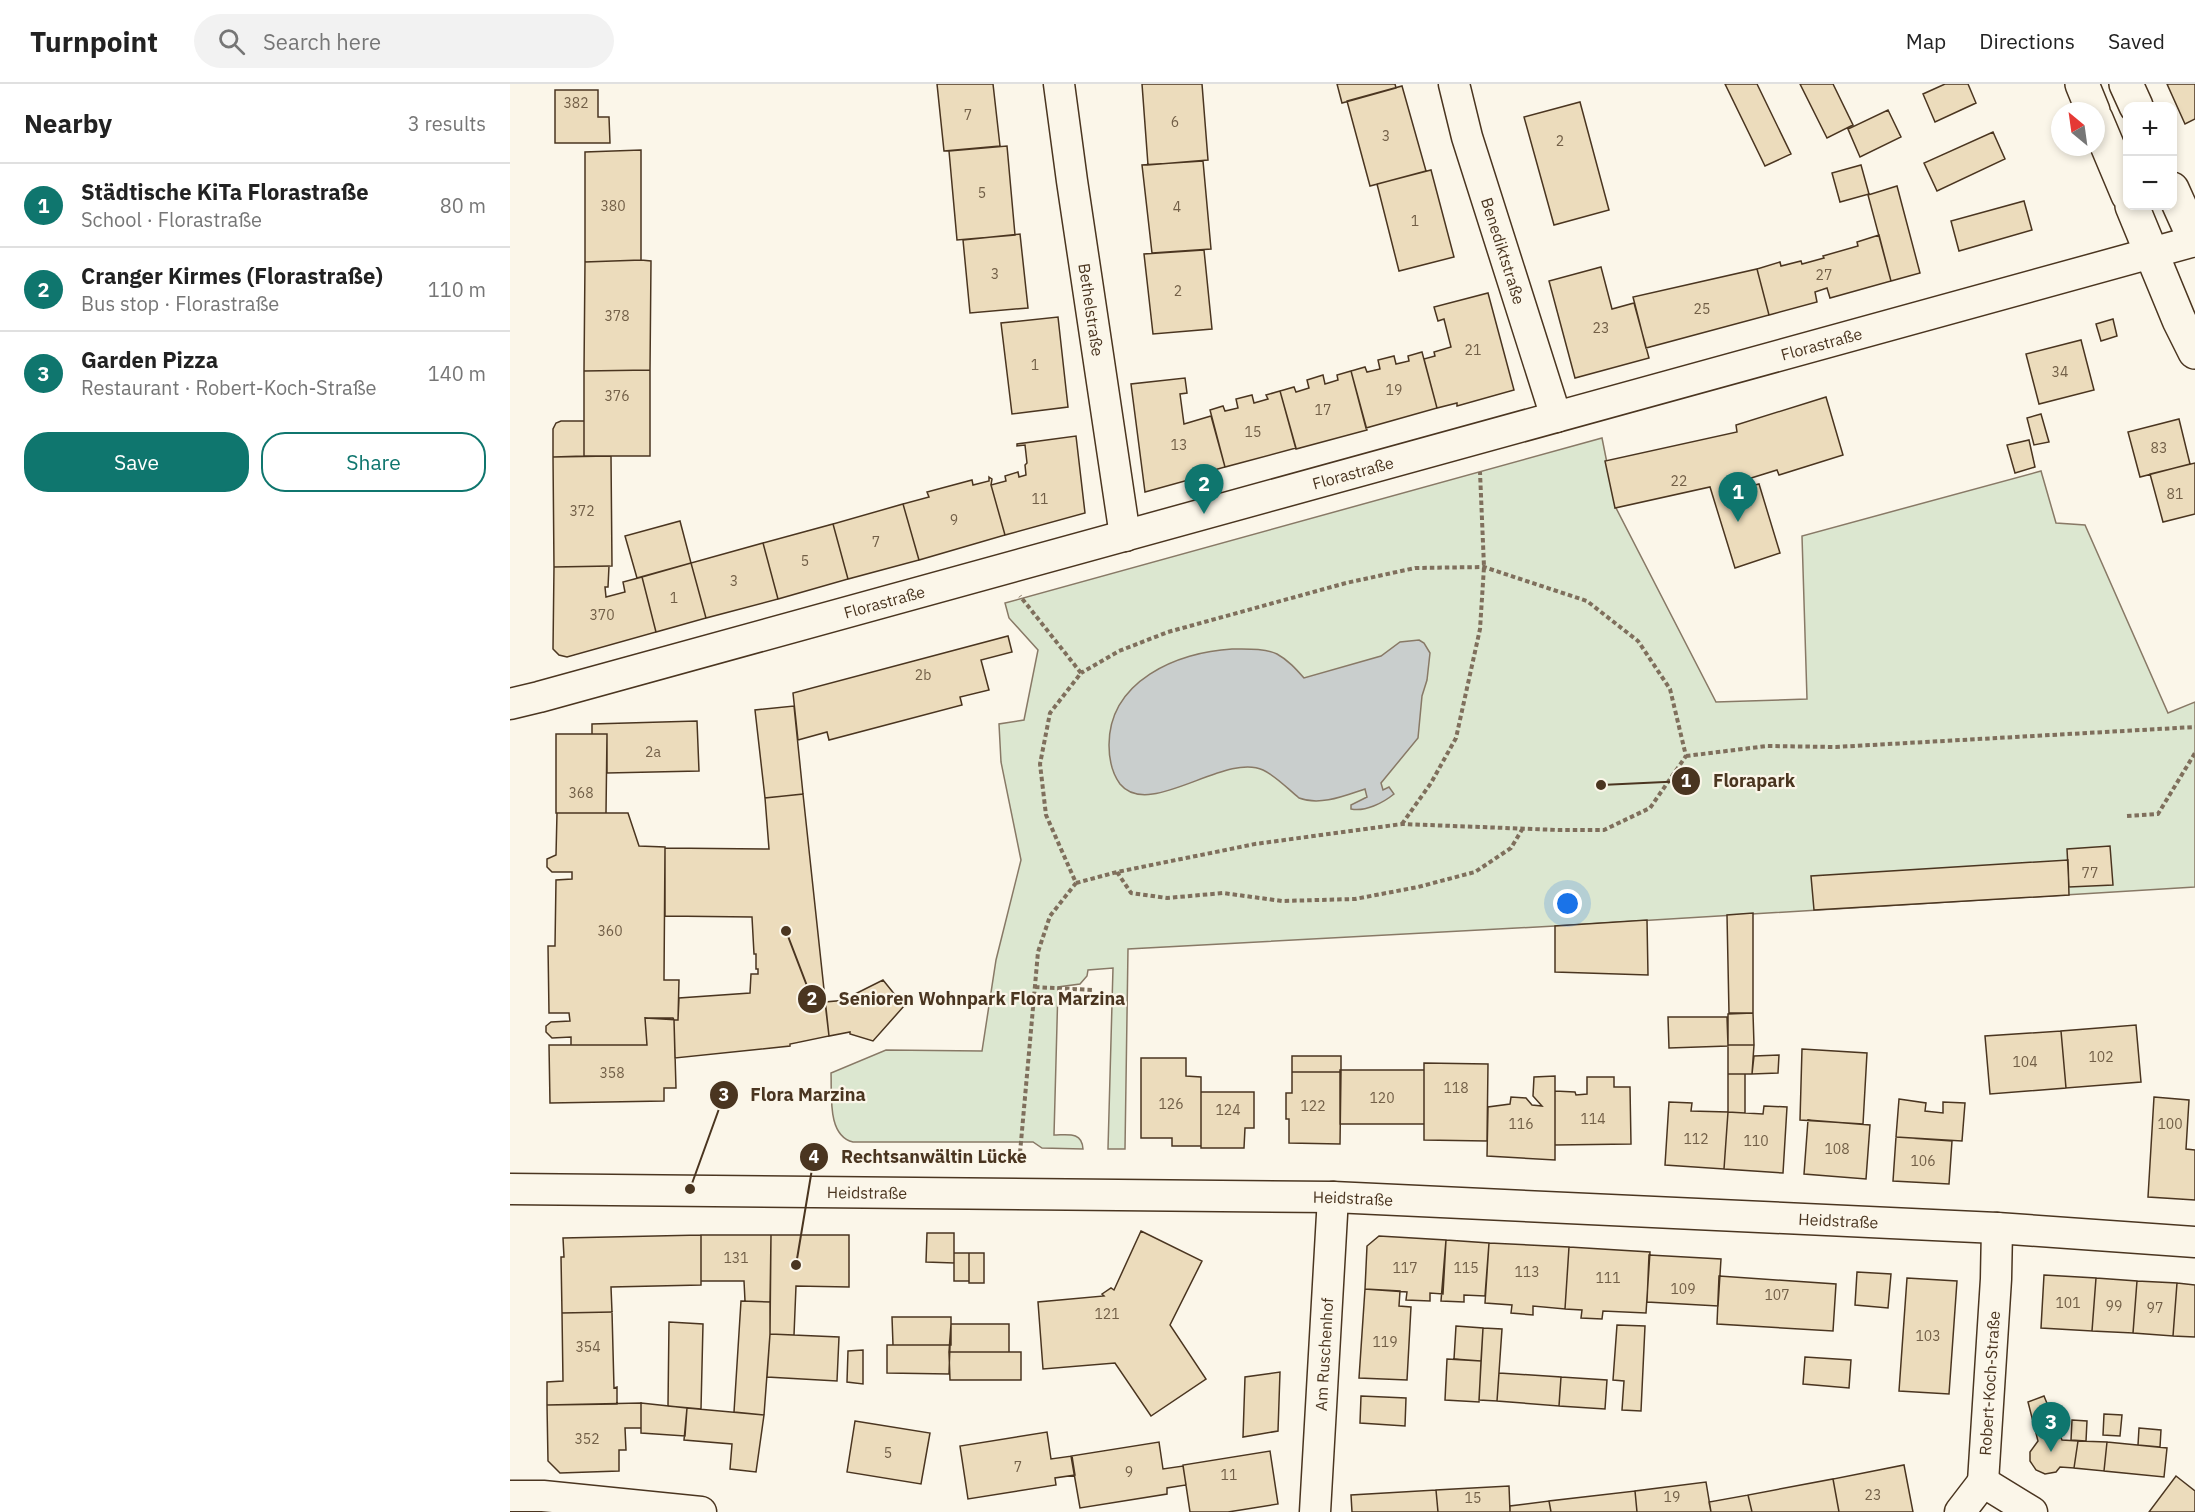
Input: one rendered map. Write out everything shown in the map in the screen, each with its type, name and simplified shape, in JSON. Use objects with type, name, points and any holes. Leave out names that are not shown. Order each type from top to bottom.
[{"type":"street","name":"Bethelstraße","points":[[1059,84],[1125,536]]},
{"type":"street","name":"Benediktstraße","points":[[1454,84],[1467,137],[1556,417]]},
{"type":"street","points":[[2082,84],[2089,102]]},
{"type":"street","points":[[2126,84],[2134,102]]},
{"type":"street","points":[[2105,141],[2123,185]]},
{"type":"street","points":[[2177,200],[2195,240]]},
{"type":"street","points":[[2134,210],[2179,320],[2195,352]]},
{"type":"street","name":"Florastraße","points":[[510,704],[2195,240]]},
{"type":"street","name":"Heidstraße","points":[[510,1189],[1333,1197],[1997,1228],[2195,1242]]},
{"type":"street","name":"Am Ruschenhof","points":[[1315,1512],[1333,1197]]},
{"type":"street","name":"Robert-Koch-Straße","points":[[1983,1482],[1996,1279],[1997,1228]]},
{"type":"street","points":[[1960,1512],[1983,1482],[2032,1512]]},
{"type":"street","points":[[510,1496],[543,1496],[701,1512]]},
{"type":"path","points":[[1402,824],[1431,783],[1456,738],[1480,629],[1484,567],[1483,502],[1477,439]]},
{"type":"path","points":[[1012,567],[1019,595],[1081,673]]},
{"type":"path","points":[[1020,1153],[1038,952],[1050,916],[1076,883],[1117,872],[1255,844],[1402,824],[1604,830],[1650,808],[1686,756],[1670,689],[1638,641],[1587,601],[1484,567],[1415,568],[1346,583],[1168,632],[1119,651],[1081,673],[1050,713],[1040,764],[1046,815],[1076,883]]},
{"type":"path","points":[[1686,756],[1767,746],[1836,747],[2195,727]]},
{"type":"path","points":[[2127,816],[2158,814],[2195,753]]},
{"type":"path","points":[[1117,872],[1131,893],[1167,898],[1223,893],[1282,901],[1354,899],[1418,887],[1475,872],[1511,848],[1523,828]]},
{"type":"path","points":[[1035,987],[1092,990]]},
{"type":"green space","points":[[1602,438],[1616,508],[1716,702],[1807,699],[1802,536],[2041,471],[2056,523],[2085,525],[2168,713],[2195,702],[2195,887],[1555,926],[1128,949],[1125,1149],[1108,1149],[1113,968],[1088,970],[1087,976],[1080,984],[1058,987],[1054,1135],[1073,1135],[1080,1139],[1083,1149],[1042,1148],[1033,1142],[853,1142],[839,1132],[833,1114],[831,1073],[886,1050],[982,1051],[996,960],[1021,860],[1001,762],[999,724],[1024,720],[1038,650],[1009,618],[1005,603]]},
{"type":"shaded area","points":[[1419,640],[1424,643],[1430,653],[1427,680],[1422,696],[1418,738],[1381,783],[1383,790],[1389,787],[1394,794],[1374,806],[1351,809],[1351,805],[1367,797],[1365,789],[1324,801],[1299,798],[1263,770],[1247,767],[1209,776],[1168,791],[1149,794],[1133,793],[1120,784],[1115,775],[1110,760],[1109,745],[1112,723],[1120,703],[1133,687],[1150,674],[1169,664],[1211,651],[1261,650],[1281,656],[1304,678],[1381,656],[1400,642]]},
{"type":"building","points":[[937,84],[993,84],[1000,146],[944,151]]},
{"type":"building","points":[[1142,84],[1202,84],[1208,160],[1148,165]]},
{"type":"building","points":[[1337,84],[1395,84],[1396,88],[1342,103]]},
{"type":"building","points":[[1725,84],[1757,84],[1791,154],[1765,166]]},
{"type":"building","points":[[1800,84],[1833,84],[1853,125],[1827,138]]},
{"type":"building","points":[[1945,84],[1968,84],[1976,103],[1935,122],[1923,94]]},
{"type":"building","points":[[2167,84],[2195,84],[2195,119],[2185,124]]},
{"type":"building","points":[[1402,86],[1426,171],[1370,186],[1347,101]]},
{"type":"building","points":[[555,90],[598,90],[598,117],[609,117],[610,143],[555,143]]},
{"type":"building","points":[[1580,102],[1609,210],[1554,225],[1524,117]]},
{"type":"building","points":[[1888,110],[1901,137],[1860,157],[1848,129]]},
{"type":"building","points":[[1993,132],[2005,159],[1937,191],[1924,163]]},
{"type":"building","points":[[1007,146],[1015,235],[957,240],[949,151]]},
{"type":"building","points":[[641,150],[641,260],[585,262],[585,152]]},
{"type":"building","points":[[1203,161],[1211,249],[1152,253],[1142,165]]},
{"type":"building","points":[[1861,165],[1869,194],[1840,202],[1832,173]]},
{"type":"building","points":[[1431,170],[1454,257],[1399,271],[1377,184]]},
{"type":"building","points":[[1897,186],[1920,273],[1891,281],[1868,195]]},
{"type":"building","points":[[2024,201],[2032,230],[1959,251],[1951,221]]},
{"type":"building","points":[[1020,234],[1028,308],[970,313],[963,240]]},
{"type":"building","points":[[1879,235],[1891,281],[1830,298],[1827,288],[1815,292],[1817,302],[1769,315],[1757,269],[1780,262],[1781,266],[1801,261],[1802,264],[1824,258],[1823,256],[1858,246],[1857,242]]},
{"type":"building","points":[[1204,250],[1212,329],[1153,334],[1144,254]]},
{"type":"building","points":[[651,261],[650,370],[584,371],[585,262]]},
{"type":"building","points":[[1601,267],[1612,309],[1634,303],[1649,358],[1575,378],[1549,281]]},
{"type":"building","points":[[1757,269],[1769,315],[1646,348],[1633,297]]},
{"type":"building","points":[[1488,293],[1514,390],[1457,406],[1457,403],[1437,408],[1424,359],[1435,356],[1434,352],[1451,347],[1444,319],[1438,321],[1434,307]]},
{"type":"building","points":[[1058,317],[1068,407],[1012,414],[1001,323]]},
{"type":"building","points":[[2113,319],[2117,336],[2101,341],[2096,324]]},
{"type":"building","points":[[2081,340],[2094,390],[2039,404],[2026,354]]},
{"type":"building","points":[[1422,352],[1437,408],[1366,428],[1351,371],[1365,367],[1367,372],[1380,369],[1378,360],[1394,356],[1396,364],[1409,361],[1408,356]]},
{"type":"building","points":[[650,370],[650,456],[584,456],[584,371]]},
{"type":"building","points":[[1351,371],[1367,430],[1296,449],[1280,391],[1294,387],[1296,392],[1309,388],[1307,380],[1323,375],[1325,384],[1338,380],[1337,375]]},
{"type":"building","points":[[1185,378],[1187,393],[1180,394],[1184,424],[1211,416],[1225,467],[1203,473],[1203,476],[1145,492],[1131,384]]},
{"type":"building","points":[[1280,391],[1296,448],[1225,467],[1210,410],[1223,406],[1225,411],[1238,408],[1236,399],[1252,395],[1254,403],[1268,399],[1266,395]]},
{"type":"building","points":[[1826,397],[1843,455],[1779,475],[1777,470],[1748,479],[1751,486],[1759,484],[1780,553],[1735,568],[1710,487],[1615,508],[1605,461],[1737,432],[1736,425]]},
{"type":"building","points":[[2041,414],[2049,442],[2034,445],[2027,418]]},
{"type":"building","points":[[2179,419],[2190,464],[2140,477],[2128,432]]},
{"type":"building","points":[[584,421],[584,456],[553,457],[553,429],[556,423]]},
{"type":"building","points":[[1076,436],[1085,513],[1005,535],[991,485],[1006,481],[1005,476],[1018,472],[1019,477],[1026,475],[1025,445],[1017,446],[1017,444]]},
{"type":"building","points":[[2029,440],[2035,467],[2015,473],[2007,445]]},
{"type":"building","points":[[611,456],[612,566],[554,567],[553,457]]},
{"type":"building","points":[[2195,463],[2195,514],[2163,522],[2150,474]]},
{"type":"building","points":[[989,477],[992,479],[991,485],[1005,535],[919,560],[903,504],[929,497],[927,492],[972,480],[973,485],[989,481]]},
{"type":"building","points":[[903,504],[919,560],[848,579],[833,524]]},
{"type":"building","points":[[680,521],[691,563],[637,578],[625,536]]},
{"type":"building","points":[[833,524],[848,579],[778,599],[763,543]]},
{"type":"building","points":[[763,543],[778,599],[706,618],[691,563]]},
{"type":"building","points":[[691,563],[706,618],[656,632],[642,577]]},
{"type":"building","points":[[609,566],[608,587],[605,587],[606,597],[625,592],[623,582],[642,577],[656,632],[567,657],[559,655],[553,649],[554,567]]},
{"type":"building","points":[[1008,636],[1012,652],[981,660],[989,690],[960,697],[962,705],[829,740],[827,732],[798,740],[793,693]]},
{"type":"building","points":[[794,706],[803,794],[765,798],[755,710]]},
{"type":"building","points":[[697,721],[699,771],[607,773],[607,734],[592,734],[592,724]]},
{"type":"building","points":[[556,734],[607,734],[606,813],[556,813]]},
{"type":"building","points":[[803,794],[829,1036],[790,1044],[790,1046],[675,1058],[674,1020],[678,1020],[679,998],[750,993],[751,974],[758,974],[758,969],[756,969],[756,954],[754,954],[752,917],[665,916],[665,848],[769,849],[765,798]]},
{"type":"building","points":[[557,813],[628,813],[639,846],[665,847],[664,980],[679,980],[678,1020],[645,1018],[647,1045],[571,1045],[571,1037],[552,1038],[546,1032],[546,1026],[551,1022],[570,1021],[569,1013],[549,1013],[548,946],[555,946],[556,880],[572,879],[572,872],[552,872],[547,867],[547,859],[556,855]]},
{"type":"building","points":[[2110,846],[2113,885],[2069,887],[2067,849]]},
{"type":"building","points":[[2068,860],[2069,895],[1814,910],[1811,876]]},
{"type":"building","points":[[1753,913],[1753,1013],[1729,1013],[1727,915]]},
{"type":"building","points":[[1647,920],[1648,975],[1555,972],[1555,926]]},
{"type":"building","points":[[883,980],[904,1006],[873,1041],[850,1034],[850,1032],[829,1036],[825,1002],[847,1000]]},
{"type":"building","points":[[1753,1013],[1754,1045],[1728,1045],[1728,1014]]},
{"type":"building","points":[[1668,1017],[1727,1017],[1728,1046],[1669,1048]]},
{"type":"building","points":[[645,1018],[673,1018],[674,1020],[676,1088],[664,1088],[664,1101],[550,1103],[549,1045],[647,1045]]},
{"type":"building","points":[[2136,1025],[2141,1082],[2066,1088],[2061,1031]]},
{"type":"building","points":[[2061,1031],[2066,1088],[1990,1094],[1985,1036]]},
{"type":"building","points":[[1728,1045],[1754,1045],[1752,1074],[1728,1074]]},
{"type":"building","points":[[1802,1049],[1867,1053],[1863,1124],[1800,1120]]},
{"type":"building","points":[[1779,1055],[1778,1073],[1752,1074],[1754,1056]]},
{"type":"building","points":[[1292,1056],[1341,1056],[1341,1072],[1292,1072]]},
{"type":"building","points":[[1141,1058],[1186,1058],[1186,1076],[1201,1077],[1201,1146],[1172,1146],[1172,1138],[1141,1138]]},
{"type":"building","points":[[1424,1063],[1488,1064],[1487,1141],[1424,1140]]},
{"type":"building","points":[[1340,1070],[1424,1070],[1424,1124],[1340,1124]]},
{"type":"building","points":[[1292,1072],[1341,1072],[1340,1144],[1289,1143],[1286,1093],[1292,1093]]},
{"type":"building","points":[[1728,1074],[1745,1074],[1745,1113],[1728,1112]]},
{"type":"building","points":[[1555,1076],[1555,1160],[1487,1156],[1488,1107],[1510,1104],[1511,1097],[1526,1098],[1532,1105],[1542,1106],[1533,1096],[1534,1077]]},
{"type":"building","points":[[1587,1077],[1614,1077],[1614,1087],[1630,1087],[1631,1144],[1555,1145],[1555,1091],[1575,1092],[1576,1095],[1587,1094]]},
{"type":"building","points":[[1201,1092],[1254,1092],[1254,1128],[1245,1128],[1244,1148],[1201,1148]]},
{"type":"building","points":[[2154,1097],[2189,1100],[2186,1149],[2195,1150],[2195,1200],[2148,1197]]},
{"type":"building","points":[[1899,1099],[1926,1103],[1925,1111],[1943,1113],[1943,1102],[1965,1103],[1962,1141],[1896,1137]]},
{"type":"building","points":[[1669,1102],[1692,1103],[1691,1111],[1728,1112],[1724,1169],[1665,1165]]},
{"type":"building","points":[[1764,1106],[1787,1107],[1783,1173],[1724,1169],[1728,1112],[1763,1114]]},
{"type":"building","points":[[1808,1120],[1870,1125],[1866,1179],[1804,1174]]},
{"type":"building","points":[[1896,1137],[1952,1141],[1949,1184],[1893,1181]]},
{"type":"building","points":[[1141,1231],[1202,1261],[1170,1325],[1206,1379],[1151,1416],[1115,1363],[1043,1369],[1038,1302],[1104,1296],[1102,1294],[1111,1288],[1114,1290]]},
{"type":"building","points":[[927,1233],[954,1233],[954,1263],[926,1262]]},
{"type":"building","points":[[701,1235],[771,1235],[770,1302],[745,1301],[744,1281],[701,1281]]},
{"type":"building","points":[[701,1235],[701,1285],[611,1287],[612,1312],[562,1313],[563,1238]]},
{"type":"building","points":[[771,1235],[849,1235],[849,1287],[796,1286],[794,1335],[770,1334]]},
{"type":"building","points":[[1379,1236],[1446,1240],[1443,1294],[1430,1293],[1430,1301],[1406,1300],[1407,1292],[1365,1289],[1367,1246]]},
{"type":"building","points":[[1446,1240],[1489,1243],[1485,1296],[1464,1295],[1464,1302],[1441,1301]]},
{"type":"building","points":[[1489,1243],[1569,1247],[1565,1309],[1533,1306],[1533,1315],[1511,1313],[1512,1305],[1485,1303]]},
{"type":"building","points":[[1569,1247],[1650,1252],[1646,1313],[1603,1311],[1602,1319],[1581,1318],[1582,1310],[1565,1309]]},
{"type":"building","points":[[954,1253],[969,1253],[969,1281],[954,1281]]},
{"type":"building","points":[[969,1253],[984,1253],[984,1283],[969,1283]]},
{"type":"building","points":[[1649,1255],[1721,1259],[1718,1306],[1647,1302]]},
{"type":"building","points":[[1857,1272],[1891,1274],[1888,1308],[1855,1305]]},
{"type":"building","points":[[2044,1275],[2096,1278],[2092,1331],[2041,1328]]},
{"type":"building","points":[[1719,1276],[1836,1284],[1833,1331],[1717,1324]]},
{"type":"building","points":[[1907,1278],[1957,1281],[1949,1394],[1899,1391]]},
{"type":"building","points":[[2096,1278],[2137,1281],[2133,1333],[2092,1331]]},
{"type":"building","points":[[2137,1281],[2177,1283],[2173,1336],[2133,1333]]},
{"type":"building","points":[[2177,1283],[2195,1285],[2195,1337],[2173,1336]]},
{"type":"building","points":[[1365,1289],[1400,1291],[1399,1306],[1411,1307],[1407,1380],[1359,1378]]},
{"type":"building","points":[[741,1301],[770,1302],[764,1415],[734,1412]]},
{"type":"building","points":[[612,1312],[614,1388],[617,1387],[617,1404],[547,1405],[547,1382],[563,1381],[562,1313]]},
{"type":"building","points":[[892,1317],[951,1317],[951,1345],[893,1345]]},
{"type":"building","points":[[669,1322],[703,1324],[701,1409],[668,1406]]},
{"type":"building","points":[[951,1324],[1009,1324],[1009,1352],[949,1352]]},
{"type":"building","points":[[1617,1325],[1645,1326],[1641,1411],[1622,1410],[1624,1381],[1613,1380]]},
{"type":"building","points":[[1456,1326],[1483,1328],[1481,1361],[1454,1359]]},
{"type":"building","points":[[1483,1328],[1502,1329],[1497,1401],[1479,1400]]},
{"type":"building","points":[[770,1334],[839,1337],[837,1381],[767,1377]]},
{"type":"building","points":[[887,1345],[950,1345],[949,1374],[887,1373]]},
{"type":"building","points":[[863,1350],[863,1384],[847,1382],[848,1351]]},
{"type":"building","points":[[949,1352],[1021,1352],[1021,1380],[950,1380]]},
{"type":"building","points":[[1805,1357],[1851,1360],[1849,1388],[1803,1384]]},
{"type":"building","points":[[1447,1359],[1481,1361],[1479,1402],[1445,1400]]},
{"type":"building","points":[[1280,1372],[1278,1431],[1243,1437],[1245,1377]]},
{"type":"building","points":[[1499,1373],[1561,1377],[1559,1406],[1497,1401]]},
{"type":"building","points":[[1561,1377],[1607,1380],[1605,1409],[1559,1406]]},
{"type":"building","points":[[1361,1396],[1406,1398],[1405,1426],[1360,1423]]},
{"type":"building","points":[[2044,1396],[2062,1440],[2078,1441],[2074,1468],[2060,1467],[2056,1472],[2045,1474],[2036,1470],[2030,1461],[2030,1452],[2038,1441],[2028,1402]]},
{"type":"building","points":[[641,1403],[641,1428],[625,1428],[626,1450],[619,1450],[619,1471],[560,1473],[548,1461],[547,1405]]},
{"type":"building","points":[[641,1403],[687,1408],[685,1436],[641,1433]]},
{"type":"building","points":[[687,1408],[764,1415],[756,1472],[730,1469],[732,1444],[684,1440]]},
{"type":"building","points":[[2104,1414],[2122,1415],[2120,1436],[2103,1435]]},
{"type":"building","points":[[2072,1420],[2087,1421],[2086,1441],[2071,1440]]},
{"type":"building","points":[[855,1421],[930,1433],[921,1484],[847,1472]]},
{"type":"building","points":[[2139,1428],[2161,1430],[2160,1447],[2138,1445]]},
{"type":"building","points":[[1047,1432],[1051,1459],[1072,1456],[1075,1475],[1055,1478],[1056,1485],[968,1499],[960,1446]]},
{"type":"building","points":[[2078,1441],[2107,1442],[2104,1471],[2074,1468]]},
{"type":"building","points":[[1159,1442],[1163,1469],[1183,1466],[1186,1485],[1167,1488],[1167,1494],[1080,1508],[1071,1456]]},
{"type":"building","points":[[2107,1442],[2167,1448],[2164,1477],[2104,1471]]},
{"type":"building","points":[[1270,1451],[1278,1504],[1228,1512],[1190,1512],[1183,1465]]},
{"type":"building","points":[[1904,1465],[1913,1512],[1839,1512],[1833,1479]]},
{"type":"building","points":[[2176,1476],[2195,1491],[2195,1512],[2149,1512]]},
{"type":"building","points":[[1833,1479],[1839,1512],[1752,1512],[1748,1495]]},
{"type":"building","points":[[1706,1482],[1711,1512],[1637,1512],[1635,1491]]},
{"type":"building","points":[[1509,1486],[1510,1512],[1438,1512],[1436,1490]]},
{"type":"building","points":[[1436,1490],[1438,1512],[1352,1512],[1351,1495]]},
{"type":"building","points":[[1635,1491],[1637,1512],[1551,1512],[1549,1501]]},
{"type":"building","points":[[1748,1495],[1752,1512],[1711,1512],[1709,1502]]},
{"type":"building","points":[[1549,1501],[1551,1512],[1510,1512],[1510,1506]]},
{"type":"place","name":"Cranger Kirmes (Florastraße)","points":[[1204,514]]},
{"type":"place","name":"Städtische KiTa Florastraße","points":[[1738,522]]},
{"type":"place","name":"Florapark","points":[[1601,785]]},
{"type":"place","name":"Senioren Wohnpark Flora Marzina","points":[[786,931]]},
{"type":"place","name":"Flora Marzina","points":[[690,1189]]},
{"type":"place","name":"Rechtsanwältin Lücke","points":[[796,1265]]},
{"type":"place","name":"Garden Pizza","points":[[2051,1452]]}]
